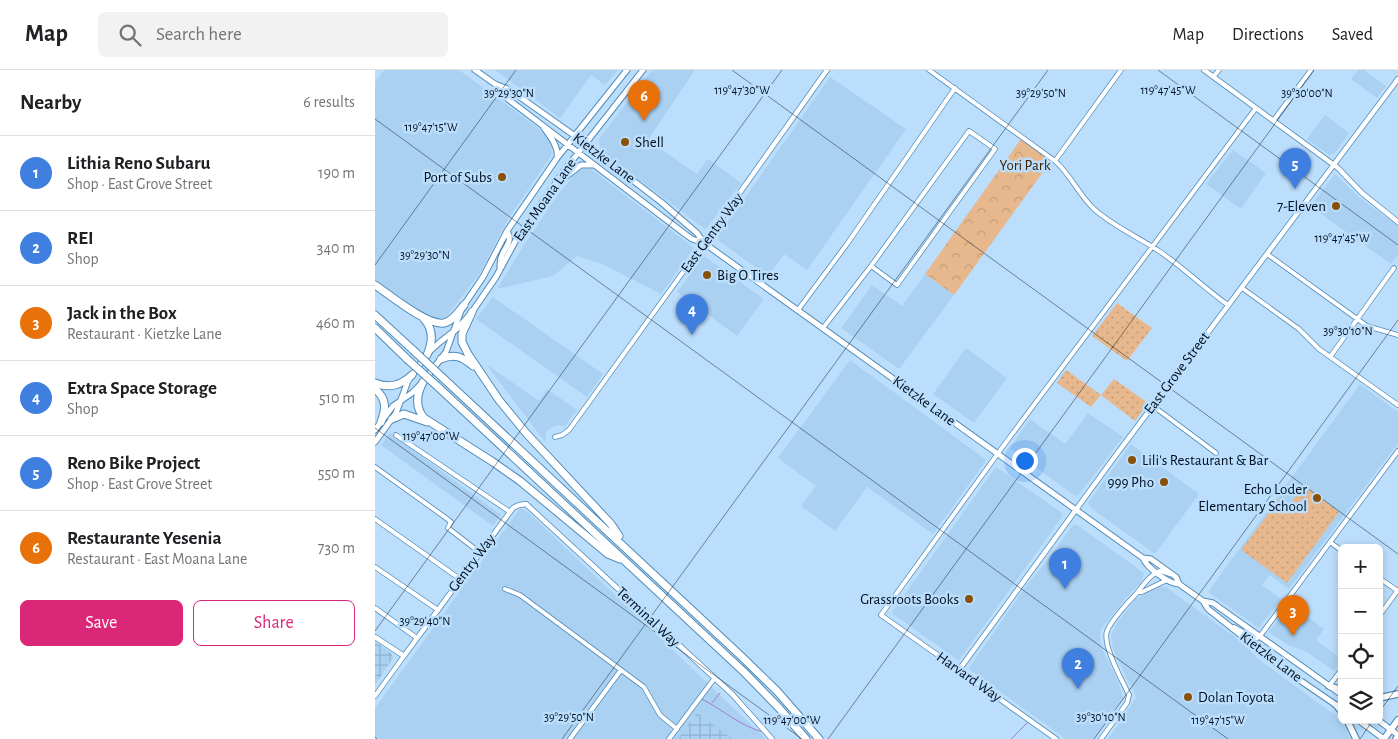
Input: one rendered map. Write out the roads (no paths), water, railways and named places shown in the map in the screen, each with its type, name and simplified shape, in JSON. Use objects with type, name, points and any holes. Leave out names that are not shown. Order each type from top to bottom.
[{"type":"highway","points":[[375,285],[433,322],[445,322],[452,318],[465,304]]},
{"type":"highway","points":[[472,312],[463,330],[462,342],[465,350],[516,422],[538,448],[611,524],[624,545]]},
{"type":"highway","points":[[375,315],[624,545],[758,672],[819,739]]},
{"type":"highway","points":[[420,315],[429,324],[432,333],[432,343],[427,355]]},
{"type":"highway","points":[[375,328],[750,677],[806,739]]},
{"type":"highway","points":[[441,359],[449,356],[460,357],[485,379]]},
{"type":"highway","points":[[375,383],[392,386],[403,382],[412,375]]},
{"type":"highway","points":[[423,382],[418,394],[419,409],[424,418],[507,472],[608,554],[625,561]]},
{"type":"highway","points":[[375,389],[385,404],[385,412],[381,422]]},
{"type":"highway","points":[[392,419],[400,415],[408,415],[434,425]]},
{"type":"main road","name":"Kietzke Lane","points":[[475,70],[495,84],[510,90],[575,136],[676,214],[697,233],[704,243]]},
{"type":"main road","name":"East Moana Lane","points":[[375,430],[393,406],[412,393],[441,359],[449,347],[460,313],[483,277],[507,231],[556,160],[627,70]]},
{"type":"main road","name":"East Moana Lane","points":[[375,442],[392,419],[412,375],[437,344],[453,332],[472,312],[500,271],[516,240],[552,189],[643,70]]},
{"type":"main road","name":"Kietzke Lane","points":[[495,84],[504,96],[692,239],[704,243],[1143,558],[1151,559],[1176,577],[1179,584]]},
{"type":"main road","points":[[539,122],[551,137],[557,150],[556,160]]},
{"type":"main road","points":[[552,189],[577,166],[585,164],[597,166]]},
{"type":"main road","points":[[500,271],[502,256],[510,240],[510,235],[507,231]]},
{"type":"main road","name":"Kietzke Lane","points":[[1143,558],[1146,565],[1167,580],[1179,584],[1203,601],[1208,609],[1285,670],[1336,705]]},
{"type":"main road","name":"Kietzke Lane","points":[[1203,601],[1213,603],[1338,692]]},
{"type":"main road","points":[[1329,686],[1338,689]]},
{"type":"main road","points":[[1383,697],[1398,694]]},
{"type":"main road","points":[[1363,724],[1384,739],[1398,720]]},
{"type":"main road","points":[[1349,724],[1356,739]]},
{"type":"main road","points":[[1383,724],[1398,735],[1396,739]]},
{"type":"street","name":"East Gentry Way","points":[[555,437],[562,436],[569,430],[827,70]]},
{"type":"street","points":[[929,70],[1055,161],[1069,175],[1095,210],[1191,274],[1203,286],[1229,305]]},
{"type":"street","points":[[1055,161],[1121,70]]},
{"type":"street","points":[[1204,70],[1334,165],[1362,193],[1398,222]]},
{"type":"street","points":[[1213,77],[1219,70]]},
{"type":"street","points":[[1273,121],[1311,70]]},
{"type":"street","name":"East Grove Street","points":[[959,670],[1153,406],[1398,79]]},
{"type":"street","points":[[798,310],[847,244],[955,88]]},
{"type":"street","points":[[997,454],[1256,108]]},
{"type":"street","points":[[823,328],[871,266],[969,131],[995,149],[897,285],[871,266]]},
{"type":"street","points":[[1267,254],[1373,329],[1398,335]]},
{"type":"street","points":[[1330,356],[1395,268]]},
{"type":"street","points":[[1242,288],[1299,329],[1311,342],[1398,405]]},
{"type":"street","points":[[1153,406],[1216,453]]},
{"type":"street","points":[[396,434],[510,512]]},
{"type":"street","points":[[1229,624],[1256,639],[1260,636],[1398,451]]},
{"type":"street","name":"Harvard Way","points":[[997,454],[881,615],[1056,739]]},
{"type":"street","points":[[375,467],[451,522],[448,528],[451,532],[474,548]]},
{"type":"street","name":"Terminal Way","points":[[519,505],[526,504],[530,507],[732,694],[772,739]]},
{"type":"street","name":"Gentry Way","points":[[375,696],[510,512],[519,505]]},
{"type":"street","points":[[375,519],[460,579]]},
{"type":"street","points":[[1330,542],[1338,548]]},
{"type":"street","points":[[375,566],[438,610]]},
{"type":"street","points":[[1101,739],[1128,702],[1129,696],[1111,654],[1107,640],[1107,631],[1123,608],[1157,572],[1171,574]]},
{"type":"street","points":[[1138,592],[1142,592],[1167,580]]},
{"type":"street","points":[[1383,581],[1398,591],[1383,611]]},
{"type":"street","points":[[505,589],[520,595],[644,687],[660,715],[677,729]]},
{"type":"street","points":[[375,608],[417,638]]},
{"type":"street","points":[[375,637],[404,656]]},
{"type":"street","points":[[570,739],[621,670]]},
{"type":"street","points":[[1329,686],[1338,674]]},
{"type":"street","points":[[669,739],[714,679]]},
{"type":"waterway","points":[[712,703],[720,693]]},
{"type":"waterway","points":[[702,699],[739,722],[763,732]]},
{"type":"waterway","points":[[1011,739],[1028,722]]},
{"type":"place","name":"Restaurante Yesenia","points":[[644,121]]},
{"type":"place","name":"Shell","points":[[625,142]]},
{"type":"place","name":"Port of Subs","points":[[502,177]]},
{"type":"place","name":"Reno Bike Project","points":[[1295,189]]},
{"type":"place","name":"7-Eleven","points":[[1336,206]]},
{"type":"place","name":"Big O Tires","points":[[707,275]]},
{"type":"place","name":"Extra Space Storage","points":[[692,335]]},
{"type":"place","name":"Lili's Restaurant & Bar","points":[[1132,460]]},
{"type":"place","name":"999 Pho","points":[[1164,482]]},
{"type":"place","name":"Echo Loder Elementary School","points":[[1317,498]]},
{"type":"place","name":"Lithia Reno Subaru","points":[[1065,589]]},
{"type":"place","name":"Grassroots Books","points":[[969,599]]},
{"type":"place","name":"Jack in the Box","points":[[1293,636]]},
{"type":"place","name":"REI","points":[[1078,689]]},
{"type":"place","name":"Dolan Toyota","points":[[1188,697]]},
{"type":"park label","name":"Yori Park","points":[[1025,165]]}]
